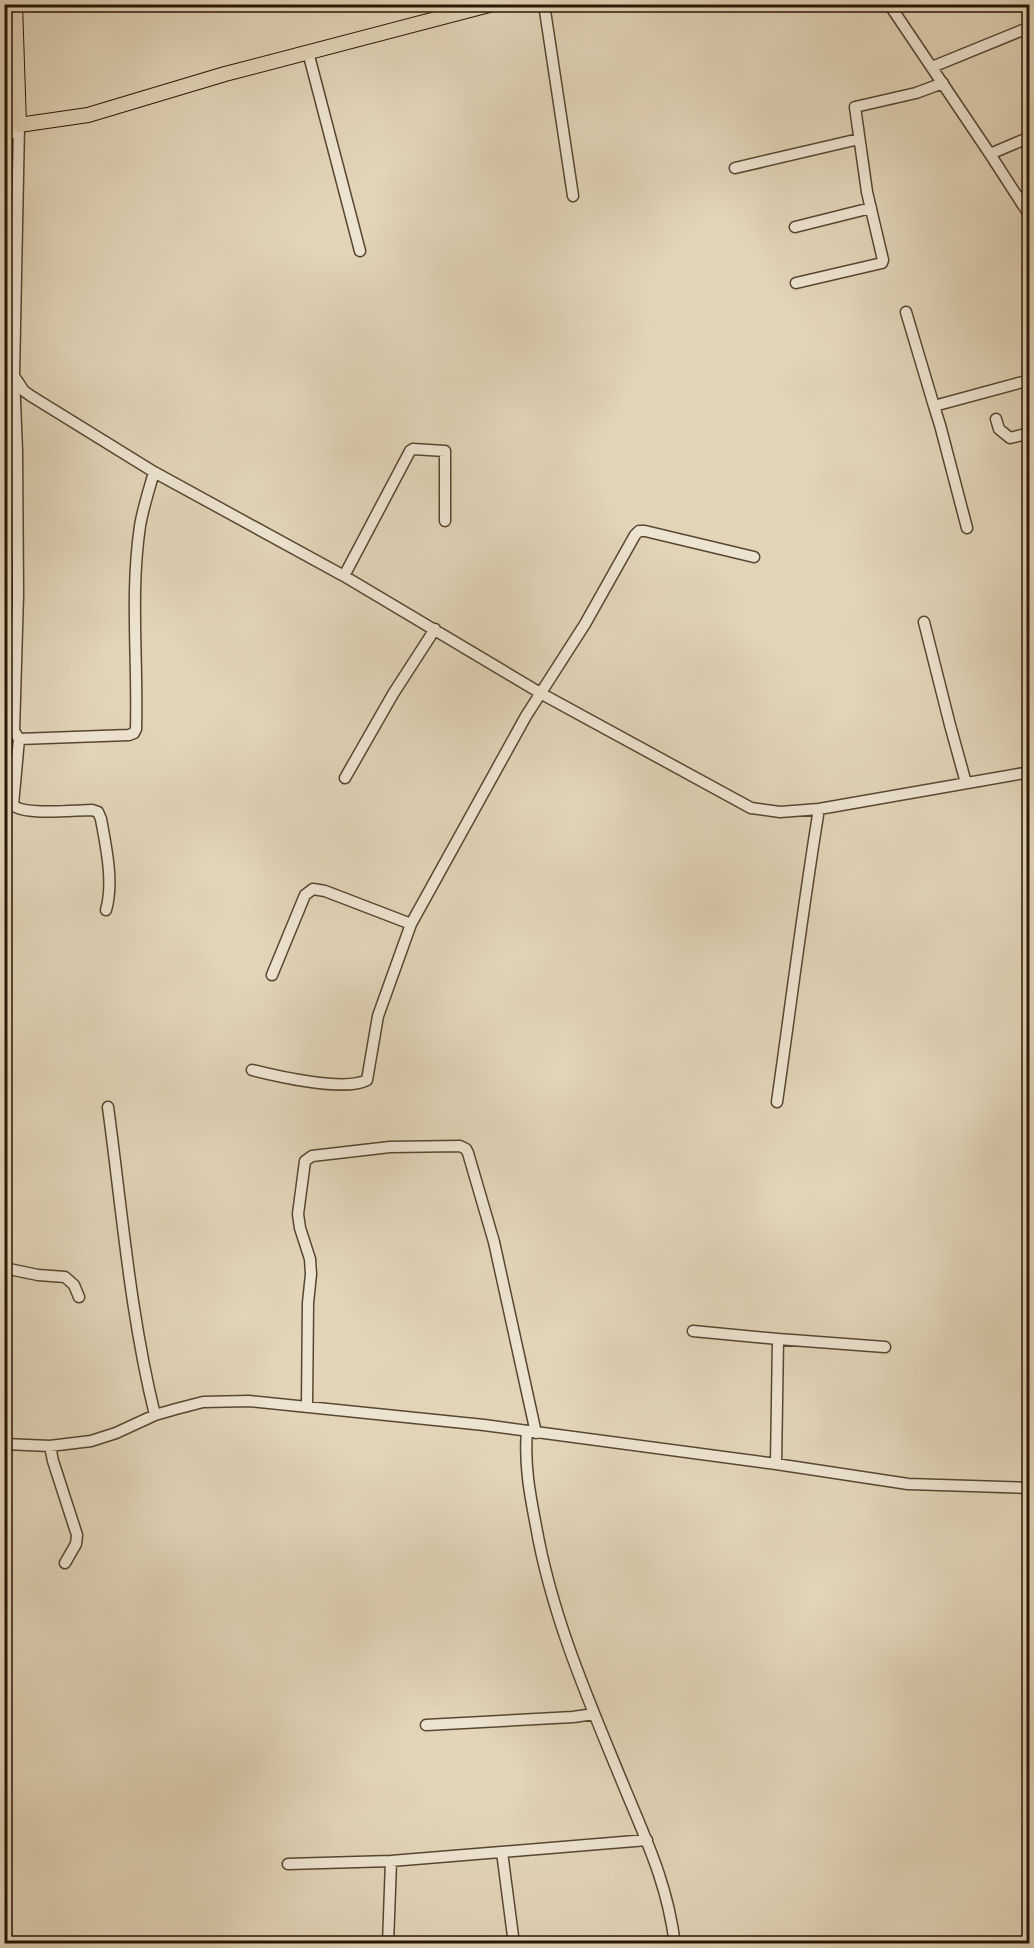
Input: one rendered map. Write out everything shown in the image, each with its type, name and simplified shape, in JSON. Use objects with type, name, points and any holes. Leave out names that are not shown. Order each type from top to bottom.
[{"type":"main road","points":[[15,4],[19,129],[88,115],[225,74],[493,4]]},
{"type":"street","points":[[544,4],[573,196]]},
{"type":"street","points":[[889,4],[1029,216]]},
{"type":"street","points":[[932,67],[1029,27]]},
{"type":"street","points":[[308,52],[360,251]]},
{"type":"street","points":[[796,283],[882,263],[870,208],[855,111],[857,106],[916,93],[943,83]]},
{"type":"street","points":[[4,134],[19,129],[14,376],[10,428],[18,595],[14,731],[19,738],[13,792],[14,807],[29,810],[92,810],[100,815],[109,887],[106,910]]},
{"type":"street","points":[[990,154],[1029,137]]},
{"type":"street","points":[[735,168],[859,139]]},
{"type":"street","points":[[795,227],[870,208]]},
{"type":"street","points":[[906,312],[940,424],[967,528]]},
{"type":"street","points":[[14,376],[24,391],[31,396],[154,472],[344,576],[542,693],[751,808],[780,812],[819,809],[1029,772]]},
{"type":"street","points":[[934,406],[1029,380]]},
{"type":"street","points":[[996,419],[999,429],[1010,438],[1029,433]]},
{"type":"street","points":[[344,576],[413,449],[445,451],[445,521]]},
{"type":"street","points":[[19,738],[134,733],[138,679],[135,628],[136,567],[141,520],[154,472]]},
{"type":"street","points":[[252,1070],[274,1076],[335,1084],[354,1084],[367,1080],[378,1016],[411,924],[526,716],[585,624],[634,535],[639,531],[645,531],[754,557]]},
{"type":"street","points":[[924,622],[966,783]]},
{"type":"street","points":[[345,778],[393,694],[435,629]]},
{"type":"street","points":[[777,1102],[819,809]]},
{"type":"street","points":[[272,975],[305,895],[313,889],[325,891],[411,924]]},
{"type":"street","points":[[108,1107],[136,1319],[155,1414]]},
{"type":"street","points":[[307,1406],[308,1303],[311,1287],[309,1252],[300,1228],[298,1214],[305,1161],[312,1156],[390,1147],[460,1146],[466,1149],[491,1231],[532,1432],[527,1473],[546,1578],[568,1649],[647,1840],[666,1892],[675,1944]]},
{"type":"street","points":[[4,1268],[65,1278],[74,1285],[79,1297]]},
{"type":"street","points":[[693,1331],[885,1347]]},
{"type":"street","points":[[776,1464],[778,1339]]},
{"type":"street","points":[[4,1444],[50,1446],[91,1441],[116,1433],[155,1414],[203,1402],[249,1401],[532,1432],[908,1484],[1029,1488]]},
{"type":"street","points":[[50,1446],[77,1535],[76,1544],[65,1563]]},
{"type":"street","points":[[426,1725],[594,1714]]},
{"type":"street","points":[[288,1864],[391,1861],[647,1840]]},
{"type":"street","points":[[502,1852],[514,1944]]},
{"type":"street","points":[[388,1944],[391,1861]]}]
